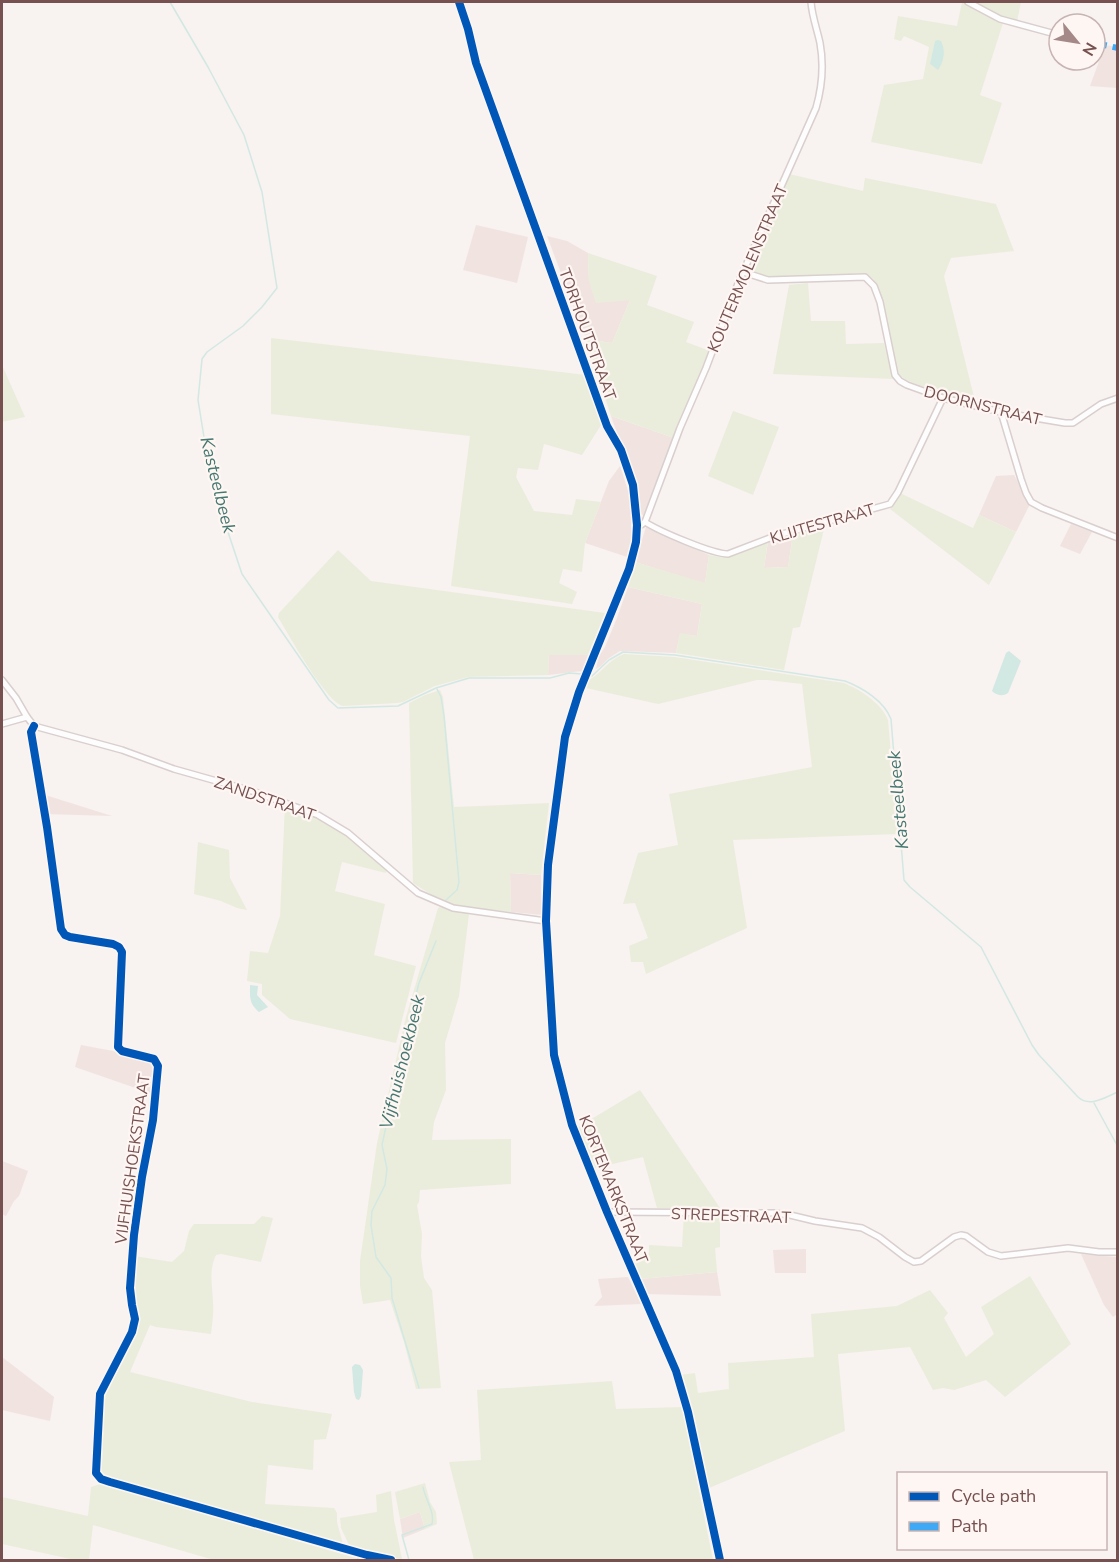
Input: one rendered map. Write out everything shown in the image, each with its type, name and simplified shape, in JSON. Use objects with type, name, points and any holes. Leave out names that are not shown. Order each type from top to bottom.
[{"type":"street","name":"TORHOUTSTRAAT","points":[[459,2],[476,63],[607,426],[621,450],[633,485],[641,523],[629,569],[586,675]]},
{"type":"street","name":"KOUTERMOLENSTRAAT","points":[[641,523],[706,368],[743,272],[819,98],[822,64],[812,2]]},
{"type":"street","points":[[968,2],[1000,19],[1047,32]]},
{"type":"street","name":"DOORNSTRAAT","points":[[743,272],[768,280],[865,277],[874,286],[877,294],[895,375],[907,385],[943,398],[1001,412],[1073,423],[1101,404],[1118,398]]},
{"type":"street","name":"KLIJTESTRAAT","points":[[641,523],[705,549],[728,554],[775,536],[890,504],[943,398]]},
{"type":"street","points":[[1001,412],[1021,480],[1031,502],[1118,538]]},
{"type":"street","name":"KORTEMARKSTRAAT","points":[[586,675],[573,708],[566,737],[548,865],[546,921],[554,1055],[572,1125],[606,1212],[676,1371],[688,1412],[720,1560]]},
{"type":"street","points":[[2,680],[34,726]]},
{"type":"street","points":[[2,724],[27,717]]},
{"type":"street","name":"ZANDSTRAAT","points":[[34,726],[122,750],[174,769],[252,791],[318,815],[348,833],[418,893],[453,908],[546,921]]},
{"type":"street","name":"VIJFHUISHOEKSTRAAT","points":[[34,726],[31,732],[62,932],[70,937],[113,944],[121,949],[118,1047],[122,1051],[154,1059],[158,1066],[153,1120],[134,1235],[130,1288],[135,1323],[100,1394],[96,1473],[101,1479],[110,1482],[366,1555],[391,1560]]},
{"type":"street","name":"STREPESTRAAT","points":[[606,1212],[790,1215],[862,1228],[914,1262],[921,1261],[954,1237],[961,1235],[966,1236],[988,1252],[1000,1256],[1068,1248],[1118,1252]]},
{"type":"shaded area","points":[[1107,45],[1117,47],[1117,88],[1090,86],[1095,72],[1107,72]]},
{"type":"shaded area","points":[[476,225],[528,237],[517,283],[463,270]]},
{"type":"shaded area","points":[[547,236],[567,241],[588,253],[589,281],[630,300],[612,343],[586,339]]},
{"type":"shaded area","points":[[611,416],[674,438],[644,516],[640,513],[638,493]]},
{"type":"shaded area","points":[[620,466],[631,500],[631,540],[627,557],[585,543],[609,481]]},
{"type":"shaded area","points":[[1014,475],[1030,504],[1016,532],[979,515],[996,476]]},
{"type":"shaded area","points":[[1071,524],[1092,532],[1080,554],[1060,546]]},
{"type":"shaded area","points":[[646,527],[709,555],[705,584],[635,562]]},
{"type":"shaded area","points":[[793,534],[788,567],[764,568],[768,541]]},
{"type":"shaded area","points":[[628,587],[702,604],[697,636],[680,634],[676,653],[620,651],[596,669],[599,656],[605,647]]},
{"type":"shaded area","points":[[549,655],[588,655],[582,671],[548,675]]},
{"type":"shaded area","points":[[42,794],[112,816],[45,814]]},
{"type":"shaded area","points":[[510,873],[541,875],[542,915],[511,912]]},
{"type":"shaded area","points":[[81,1045],[113,1051],[150,1062],[154,1066],[150,1093],[75,1067]]},
{"type":"shaded area","points":[[2,1161],[28,1171],[19,1196],[6,1216],[2,1214]]},
{"type":"shaded area","points":[[806,1249],[806,1273],[775,1273],[773,1250]]},
{"type":"shaded area","points":[[1081,1254],[1117,1257],[1117,1314],[1113,1317],[1104,1305]]},
{"type":"shaded area","points":[[717,1272],[721,1296],[647,1294],[640,1279]]},
{"type":"shaded area","points":[[628,1277],[641,1304],[594,1306],[602,1297],[598,1279]]},
{"type":"shaded area","points":[[2,1357],[54,1397],[50,1421],[2,1410]]},
{"type":"shaded area","points":[[420,1512],[425,1529],[403,1538],[400,1519]]},
{"type":"green space","points":[[962,2],[1003,23],[980,95],[1002,103],[982,164],[871,142],[884,85],[923,79],[929,47],[904,36],[901,41],[894,39],[898,16],[957,26]]},
{"type":"green space","points":[[971,2],[1021,2],[1017,21],[995,15]]},
{"type":"green space","points":[[789,174],[863,191],[865,178],[996,204],[1014,251],[951,258],[944,276],[975,401],[942,394],[906,380],[900,375],[894,362],[877,285],[867,275],[859,273],[789,278],[749,271],[748,268]]},
{"type":"green space","points":[[588,253],[657,276],[647,305],[694,322],[686,342],[710,351],[674,438],[611,416],[586,339],[612,343],[630,300],[596,303],[589,281]]},
{"type":"green space","points":[[808,283],[811,321],[845,321],[846,344],[884,343],[893,379],[773,374],[789,285]]},
{"type":"green space","points":[[271,338],[586,375],[603,422],[582,455],[544,444],[538,470],[518,468],[516,477],[534,511],[572,515],[576,499],[601,502],[585,543],[582,572],[563,569],[559,583],[577,592],[572,604],[451,586],[470,436],[271,414]]},
{"type":"green space","points":[[2,365],[25,417],[2,422]]},
{"type":"green space","points":[[733,411],[779,427],[753,495],[708,476]]},
{"type":"green space","points":[[900,493],[973,528],[979,515],[1016,532],[989,585],[890,509]]},
{"type":"green space","points":[[825,525],[800,627],[793,628],[784,670],[676,653],[680,633],[697,636],[702,604],[628,587],[635,562],[705,583],[709,555],[726,558],[768,541],[764,568],[788,567],[793,534]]},
{"type":"green space","points":[[338,550],[371,581],[605,613],[588,655],[549,655],[548,675],[468,677],[435,686],[403,702],[343,706],[327,693],[318,681],[278,617],[279,613]]},
{"type":"green space","points":[[624,654],[675,657],[844,683],[864,693],[881,708],[888,720],[898,834],[733,840],[747,928],[646,974],[643,962],[631,962],[629,946],[648,938],[635,903],[623,904],[638,853],[678,845],[669,794],[812,767],[802,684],[757,680],[658,704],[586,688],[589,680],[614,659]]},
{"type":"green space","points":[[440,690],[443,697],[454,807],[549,803],[541,875],[510,873],[511,912],[455,906],[438,899],[413,883],[409,703]]},
{"type":"green space","points":[[285,804],[311,814],[339,829],[388,868],[386,873],[342,862],[335,891],[385,904],[374,955],[416,966],[396,1043],[290,1019],[262,995],[262,984],[247,981],[250,951],[268,953],[280,916]]},
{"type":"green space","points":[[198,842],[229,850],[230,878],[247,910],[194,894]]},
{"type":"green space","points":[[440,907],[469,914],[459,996],[445,1043],[446,1090],[434,1122],[432,1140],[511,1139],[511,1184],[420,1190],[417,1205],[422,1234],[421,1256],[424,1278],[432,1290],[441,1388],[416,1389],[390,1300],[363,1304],[360,1261],[377,1143],[406,1017]]},
{"type":"green space","points":[[640,1090],[720,1208],[657,1208],[643,1157],[595,1168],[578,1127]]},
{"type":"green space","points":[[684,1214],[720,1215],[720,1247],[715,1248],[717,1272],[640,1279],[633,1261],[649,1253],[649,1245],[682,1247]]},
{"type":"green space","points":[[262,1216],[273,1218],[261,1262],[216,1255],[212,1273],[211,1334],[150,1325],[130,1372],[252,1402],[332,1414],[326,1439],[314,1440],[313,1470],[268,1465],[265,1504],[334,1508],[343,1544],[102,1477],[97,1473],[101,1398],[134,1332],[132,1299],[134,1256],[172,1262],[184,1251],[189,1231],[194,1224],[254,1224]]},
{"type":"green space","points":[[1030,1276],[1071,1344],[1005,1397],[986,1380],[954,1390],[943,1388],[933,1390],[910,1347],[838,1354],[845,1431],[709,1488],[680,1375],[695,1373],[698,1393],[729,1389],[728,1363],[814,1357],[811,1314],[897,1306],[930,1290],[948,1313],[944,1318],[966,1357],[994,1334],[981,1307]]},
{"type":"green space","points":[[612,1381],[616,1409],[682,1407],[713,1560],[474,1560],[449,1462],[481,1460],[477,1390]]},
{"type":"green space","points":[[425,1483],[430,1502],[436,1512],[437,1524],[425,1529],[420,1512],[400,1519],[395,1492]]},
{"type":"green space","points":[[100,1484],[359,1560],[214,1560],[93,1525],[89,1560],[75,1560],[2,1544],[2,1497],[88,1516],[91,1487]]},
{"type":"green space","points":[[391,1491],[402,1559],[384,1557],[350,1547],[341,1528],[340,1518],[377,1512],[376,1495]]},
{"type":"water","points":[[938,40],[943,45],[944,52],[938,70],[930,64],[935,41]]},
{"type":"water","points":[[1009,651],[1021,661],[1008,693],[995,694],[992,691],[1006,653]]},
{"type":"water","points":[[250,985],[258,986],[257,995],[268,1007],[259,1012],[251,1000]]},
{"type":"water","points":[[355,1364],[360,1365],[363,1370],[359,1400],[356,1399],[354,1392],[352,1367]]},
{"type":"waterway","name":"Kasteelbeek","points":[[170,2],[244,135],[262,192],[277,288],[243,326],[207,352],[202,359],[198,400],[209,468],[242,574],[329,700],[338,708],[398,706],[436,688],[469,678],[550,678],[569,673],[582,674]]},
{"type":"waterway","name":"Kasteelbeek","points":[[592,676],[609,660],[623,652],[675,655],[845,681],[872,696],[888,712],[891,719],[904,880],[981,947],[1032,1045],[1078,1097],[1087,1102],[1093,1102],[1118,1092]]},
{"type":"waterway","name":"Vijfhuishoekbeek","points":[[437,689],[441,697],[444,716],[459,882],[457,890],[446,900]]},
{"type":"waterway","name":"Vijfhuishoekbeek","points":[[419,1388],[392,1298],[391,1278],[376,1257],[371,1225],[372,1211],[385,1185],[387,1169],[382,1145],[407,1030],[419,983],[436,941]]},
{"type":"waterway","points":[[1094,1103],[1118,1147]]},
{"type":"waterway","name":"Vijfhuishoekbeek","points":[[409,1560],[402,1535],[432,1524],[433,1519],[423,1487]]},
{"type":"waterway","name":"Vijfhuishoekbeek","points":[[358,1560],[358,1555],[361,1556]]},
{"type":"marked path","points":[[1107,46],[1118,48]]},
{"type":"cycle path","points":[[459,2],[476,63],[607,426],[621,450],[633,485],[637,525],[636,542],[629,569],[579,692],[565,737],[548,865],[546,921],[554,1055],[572,1125],[676,1371],[688,1412],[720,1560]]},
{"type":"cycle path","points":[[34,726],[31,732],[61,929],[65,935],[70,937],[119,947],[122,952],[118,1047],[122,1051],[154,1059],[158,1066],[153,1120],[134,1235],[130,1288],[135,1319],[132,1332],[100,1394],[96,1473],[101,1479],[110,1482],[391,1560]]}]
